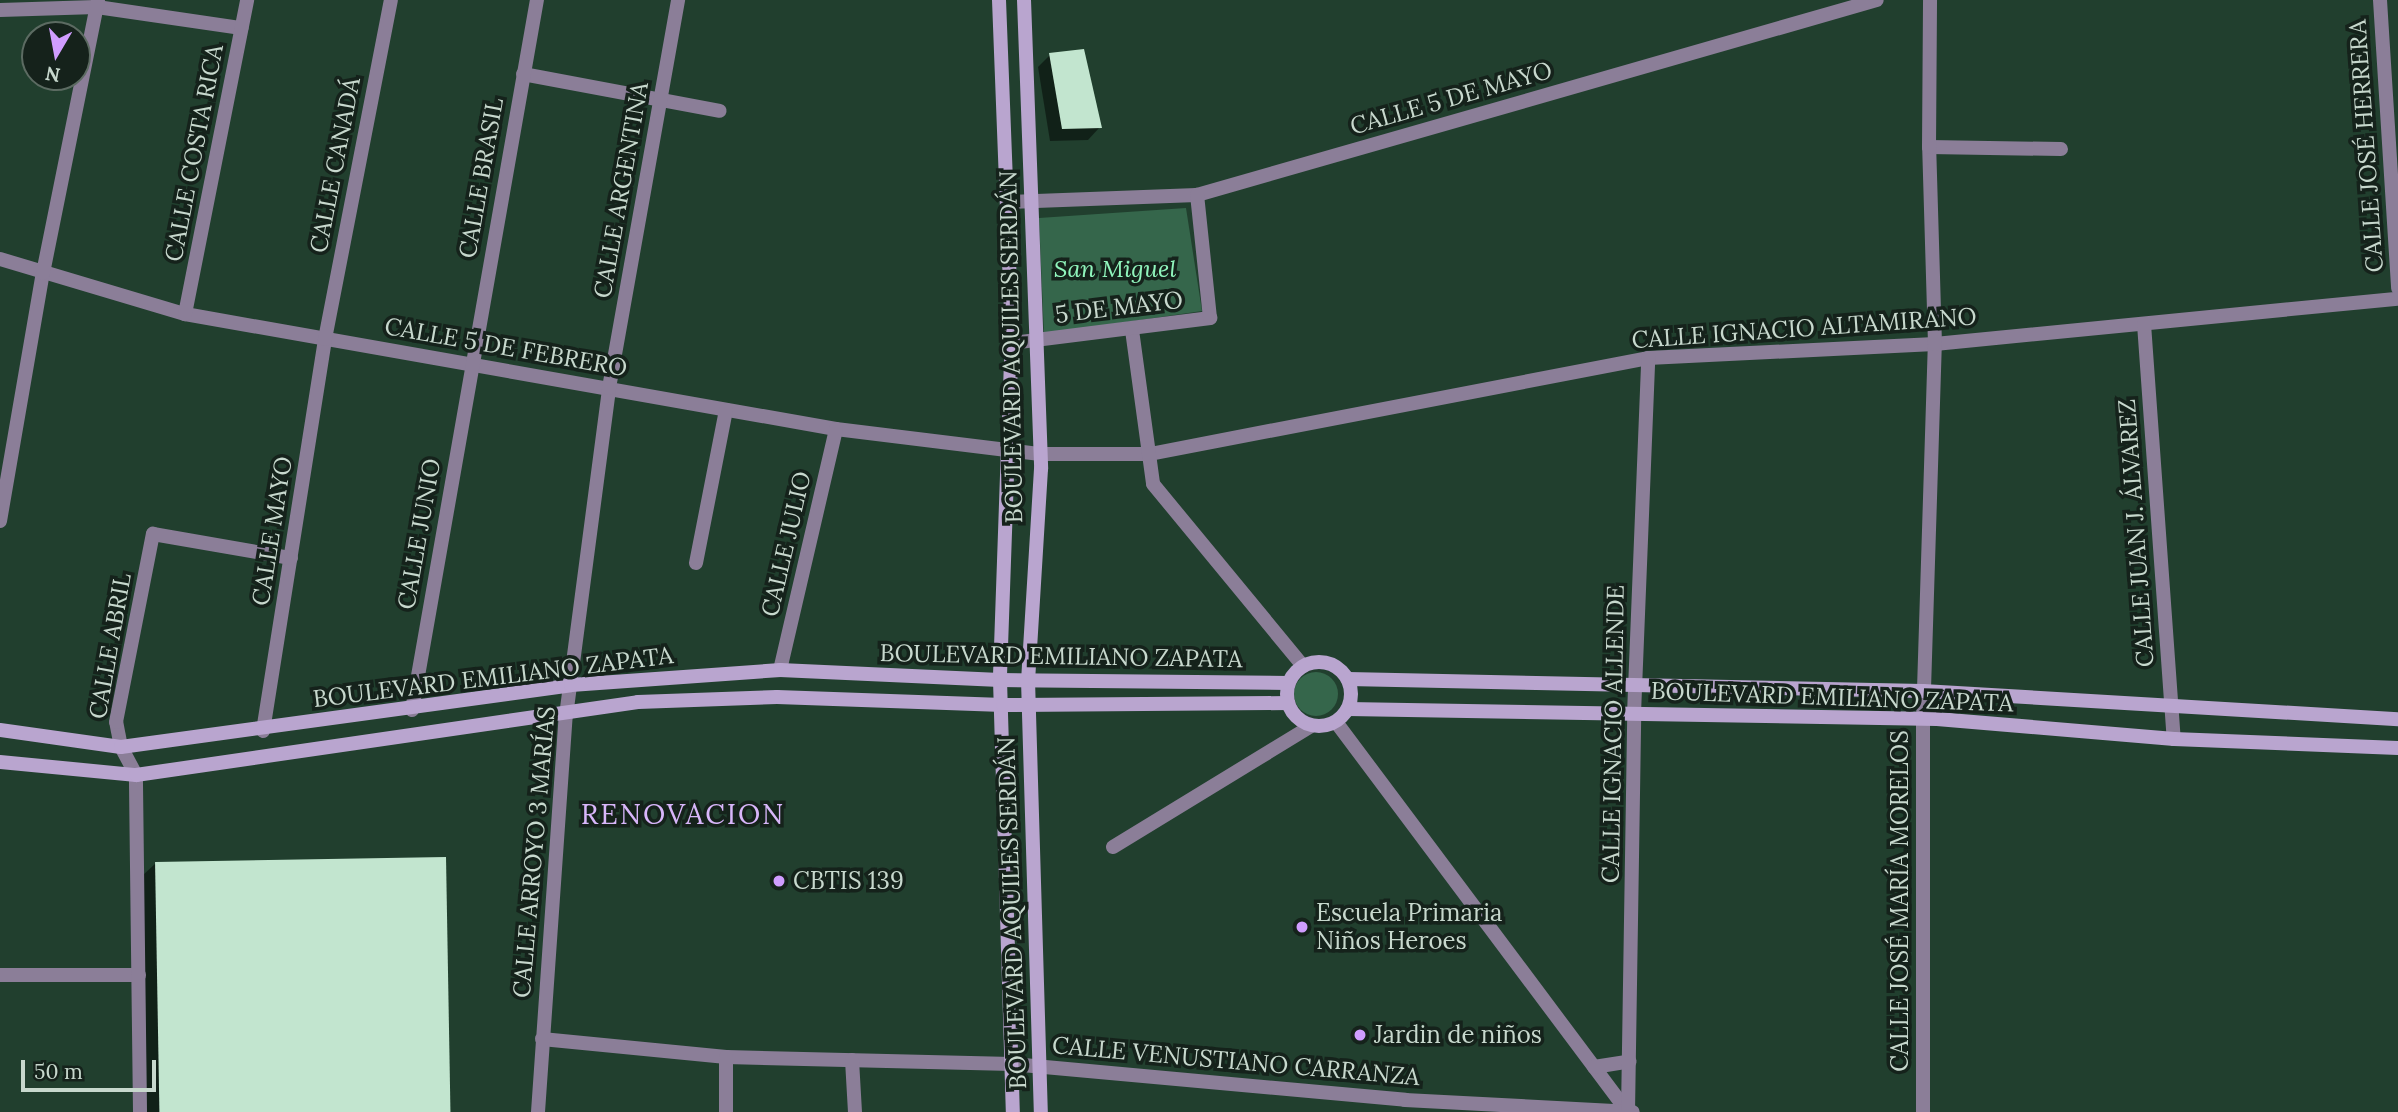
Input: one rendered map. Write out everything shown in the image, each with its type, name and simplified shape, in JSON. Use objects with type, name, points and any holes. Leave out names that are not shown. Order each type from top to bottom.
[{"type":"street","name":"CALLE COSTA RICA","points":[[185,314],[247,0]]},
{"type":"street","name":"CALLE CANADÁ","points":[[325,339],[391,0]]},
{"type":"street","name":"CALLE BRASIL","points":[[470,365],[537,0]]},
{"type":"street","name":"CALLE ARGENTINA","points":[[609,388],[678,0]]},
{"type":"street","name":"BOULEVARD AQUILES SERDÁN","points":[[999,0],[1012,342],[1000,680],[1003,705],[1013,1112]]},
{"type":"street","name":"BOULEVARD AQUILES SERDÁN","points":[[1024,0],[1040,454],[1028,705],[1041,1112]]},
{"type":"street","name":"CALLE 5 DE MAYO","points":[[1007,202],[1197,195],[1877,0]]},
{"type":"street","name":"CALLE JOSÉ MARÍA MORELOS","points":[[1923,1112],[1923,691],[1936,344],[1928,147],[1930,0]]},
{"type":"street","name":"CALLE JOSÉ HERRERA","points":[[2380,0],[2398,288]]},
{"type":"street","points":[[0,521],[43,272],[97,3]]},
{"type":"street","points":[[0,10],[97,3],[241,28]]},
{"type":"street","points":[[523,74],[720,111]]},
{"type":"street","points":[[1928,147],[2061,149]]},
{"type":"street","name":"5 DE MAYO","points":[[1012,342],[1132,330],[1210,318],[1197,195]]},
{"type":"street","name":"CALLE 5 DE FEBRERO","points":[[0,259],[185,314],[836,429],[1010,451]]},
{"type":"street","name":"CALLE IGNACIO ALTAMIRANO","points":[[1010,451],[1040,454],[1150,454],[1648,358],[1936,344],[2398,299]]},
{"type":"street","name":"CALLE JUAN J. ÁLVAREZ","points":[[2144,324],[2174,739]]},
{"type":"street","points":[[1132,330],[1153,484],[1303,666]]},
{"type":"street","name":"CALLE MAYO","points":[[263,731],[325,339]]},
{"type":"street","name":"CALLE IGNACIO ALLENDE","points":[[1629,1112],[1634,714],[1648,358]]},
{"type":"street","name":"CALLE JUNIO","points":[[412,710],[470,365]]},
{"type":"street","name":"CALLE ARROYO 3 MARÍAS","points":[[538,1112],[566,716],[609,388]]},
{"type":"street","points":[[696,563],[726,410]]},
{"type":"street","name":"CALLE JULIO","points":[[780,670],[836,429]]},
{"type":"street","name":"CALLE ABRIL","points":[[140,1112],[136,775],[121,747],[116,722],[153,534],[291,558]]},
{"type":"street","points":[[1113,846],[1311,726],[1336,722],[1348,709],[1348,679],[1328,663],[1303,666],[1288,683],[1288,703],[1301,721],[1311,726]]},
{"type":"street","name":"BOULEVARD EMILIANO ZAPATA","points":[[0,730],[121,747],[263,731],[571,685],[780,670],[1000,680],[1288,683]]},
{"type":"street","name":"BOULEVARD EMILIANO ZAPATA","points":[[1348,679],[1635,682],[1923,691],[2398,719]]},
{"type":"street","name":"BOULEVARD EMILIANO ZAPATA","points":[[0,762],[136,775],[566,716],[638,702],[777,697],[1003,705],[1288,703]]},
{"type":"street","name":"BOULEVARD EMILIANO ZAPATA","points":[[1348,709],[1923,721],[2174,739],[2398,748]]},
{"type":"street","points":[[1336,722],[1629,1112]]},
{"type":"street","points":[[0,975],[139,975]]},
{"type":"street","name":"CALLE VENUSTIANO CARRANZA","points":[[542,1039],[726,1058],[1040,1066],[1405,1106],[1629,1112]]},
{"type":"street","points":[[726,1058],[726,1112]]},
{"type":"street","points":[[852,1060],[855,1112]]},
{"type":"street","points":[[1594,1067],[1630,1061]]},
{"type":"green space","name":"San Miguel","points":[[1186,208],[1202,311],[1044,334],[1039,218]]},
{"type":"green space","points":[[1316,672],[1331,679],[1338,694],[1331,709],[1316,716],[1301,709],[1294,694],[1301,679]]},
{"type":"building","points":[[1084,49],[1102,128],[1062,129],[1049,53]]},
{"type":"building","points":[[446,857],[450,1112],[159,1112],[155,862]]},
{"type":"place","name":"CBTIS 139","points":[[779,881]]},
{"type":"place","name":"Escuela Primaria Niños Heroes","points":[[1302,927]]},
{"type":"place","name":"Jardin de niños","points":[[1360,1035]]},
{"type":"district","name":"RENOVACION","points":[[683,814]]}]
